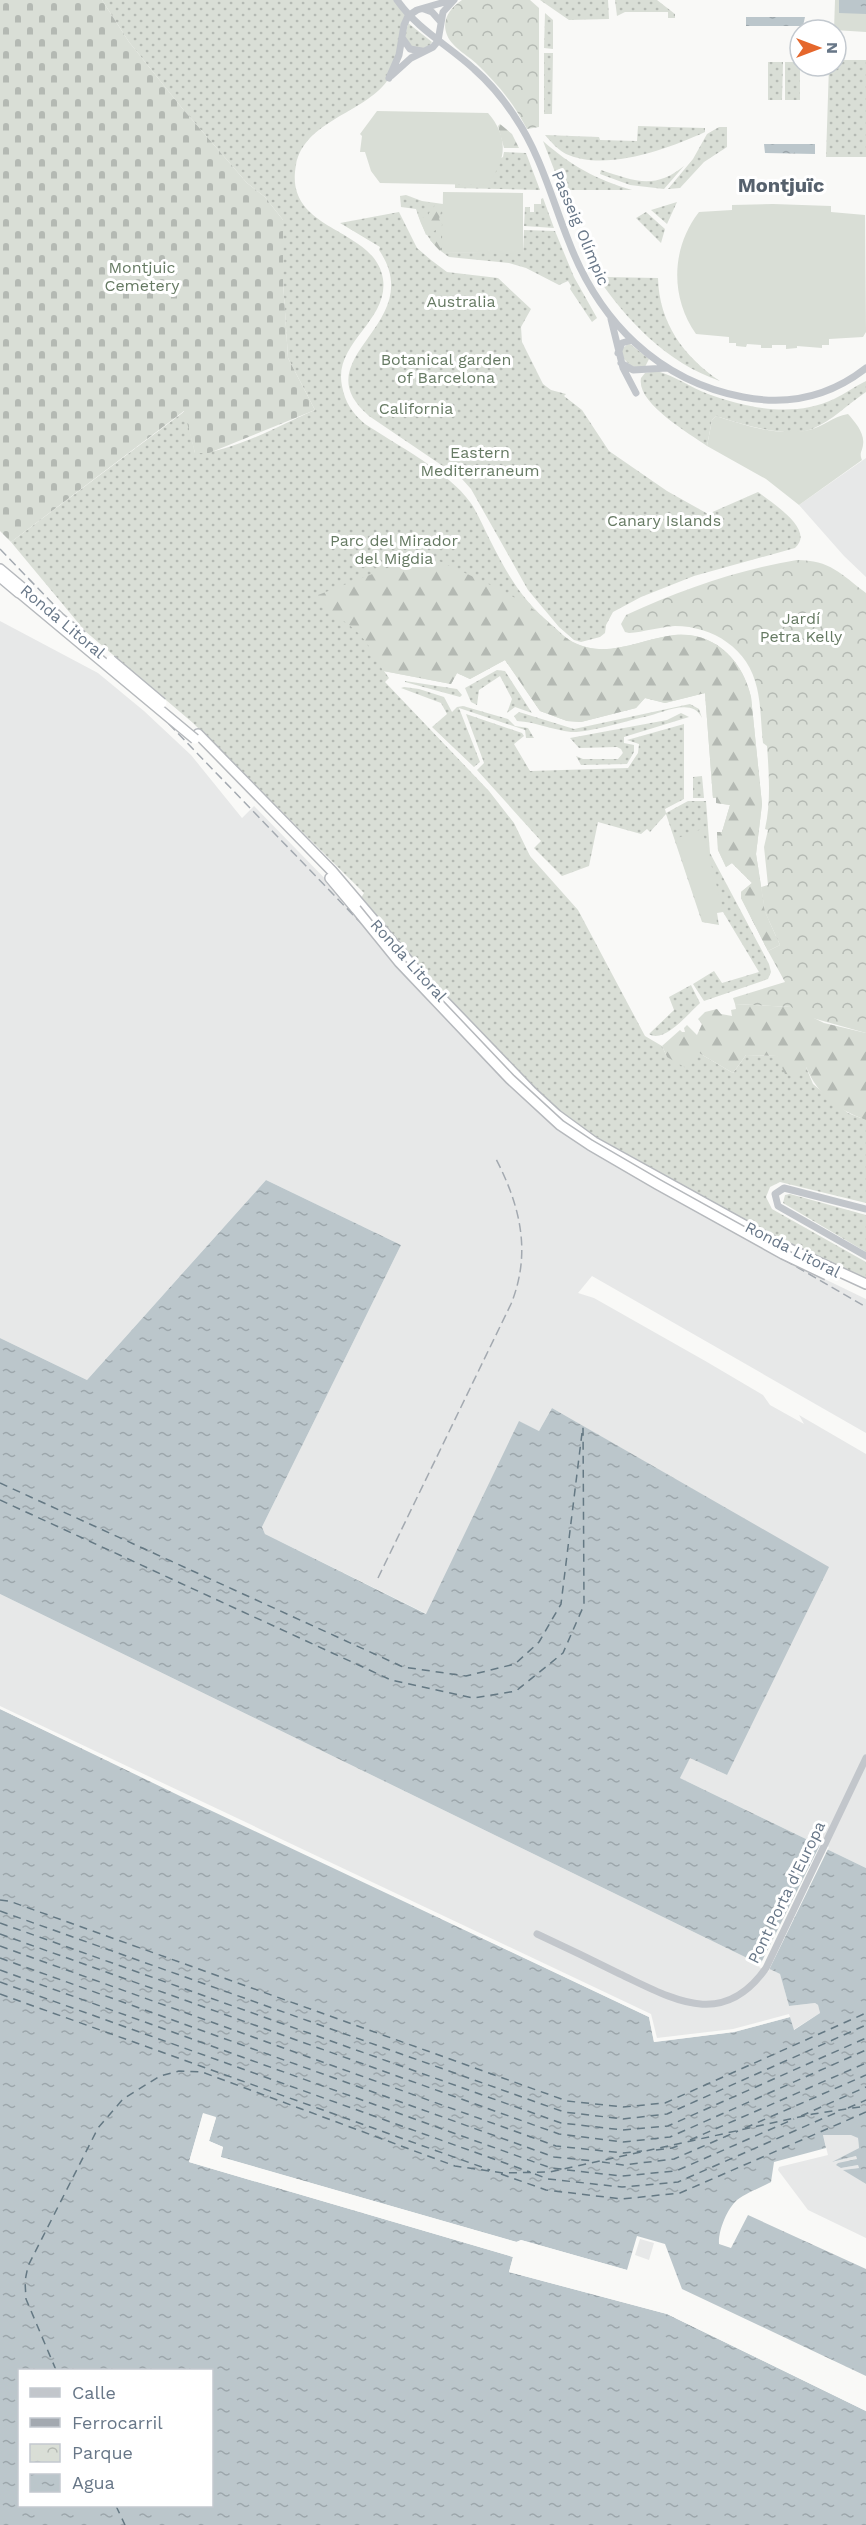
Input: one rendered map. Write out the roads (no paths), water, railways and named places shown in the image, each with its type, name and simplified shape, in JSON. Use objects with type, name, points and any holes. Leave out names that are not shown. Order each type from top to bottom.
[{"type":"highway","name":"Ronda Litoral","points":[[0,569],[23,592],[196,737],[319,857],[421,986],[528,1098],[560,1125],[590,1145],[783,1254],[866,1290]]},
{"type":"highway","name":"Ronda Litoral","points":[[0,578],[23,592]]},
{"type":"highway","name":"Ronda Litoral","points":[[835,1275],[866,1284]]},
{"type":"street","name":"Passeig Olímpic","points":[[397,0],[408,16],[475,69],[508,107],[539,160],[583,276],[610,319],[652,357],[724,393],[767,401],[802,400],[825,393],[851,380],[866,368]]},
{"type":"street","points":[[453,0],[443,12],[438,41],[433,47],[411,58],[389,78],[403,39],[404,25],[408,16],[422,9],[453,0]]},
{"type":"street","points":[[422,9],[432,12],[440,21]]},
{"type":"street","points":[[403,39],[410,49],[422,51]]},
{"type":"street","points":[[610,319],[621,363],[636,393]]},
{"type":"street","points":[[618,353],[622,343],[632,340]]},
{"type":"street","points":[[648,369],[652,357]]},
{"type":"street","points":[[621,363],[633,370],[670,368]]},
{"type":"street","points":[[866,1209],[784,1188],[775,1194],[778,1206],[866,1256]]},
{"type":"street","name":"Pont Porta d'Europa","points":[[537,1934],[686,2004],[720,2003],[742,1993],[757,1981],[766,1968],[866,1758]]},
{"type":"water","points":[[839,0],[866,0],[866,14],[839,13]]},
{"type":"water","points":[[746,17],[805,17],[788,18],[788,26],[746,26]]},
{"type":"water","points":[[764,144],[815,144],[815,154],[765,153]]},
{"type":"water","points":[[266,1180],[401,1245],[262,1527],[265,1534],[426,1614],[519,1421],[539,1431],[552,1408],[829,1567],[727,1775],[690,1758],[680,1778],[866,1868],[866,2184],[843,2170],[859,2168],[858,2165],[841,2168],[836,2165],[857,2159],[856,2156],[832,2162],[859,2148],[858,2138],[851,2135],[823,2135],[826,2148],[774,2162],[771,2182],[737,2200],[724,2220],[719,2244],[731,2248],[748,2215],[866,2269],[866,2376],[682,2289],[665,2244],[637,2236],[627,2270],[521,2240],[517,2242],[220,2157],[223,2147],[209,2141],[216,2118],[203,2114],[189,2162],[513,2257],[509,2272],[667,2314],[866,2411],[866,2525],[0,2525],[0,1709],[649,2017],[654,2042],[734,2032],[790,2017],[794,2030],[820,2013],[815,2003],[789,2006],[780,1974],[0,1594],[0,1338],[87,1380]]},
{"type":"railway","points":[[0,549],[444,1009],[509,1082],[571,1136],[866,1307]]},
{"type":"railway","points":[[378,1578],[511,1304],[517,1285],[522,1247],[517,1211],[495,1157]]},
{"type":"district","name":"Montjuïc","points":[[781,185]]},
{"type":"park label","name":"Montjuic Cemetery","points":[[142,276]]},
{"type":"park label","name":"Australia","points":[[461,301]]},
{"type":"park label","name":"Botanical garden of Barcelona","points":[[446,368]]},
{"type":"park label","name":"California","points":[[416,408]]},
{"type":"park label","name":"Eastern Mediterraneum","points":[[480,461]]},
{"type":"park label","name":"Canary Islands","points":[[664,520]]},
{"type":"park label","name":"Parc del Mirador del Migdia","points":[[394,549]]},
{"type":"park label","name":"Jardí Petra Kelly","points":[[801,627]]}]
